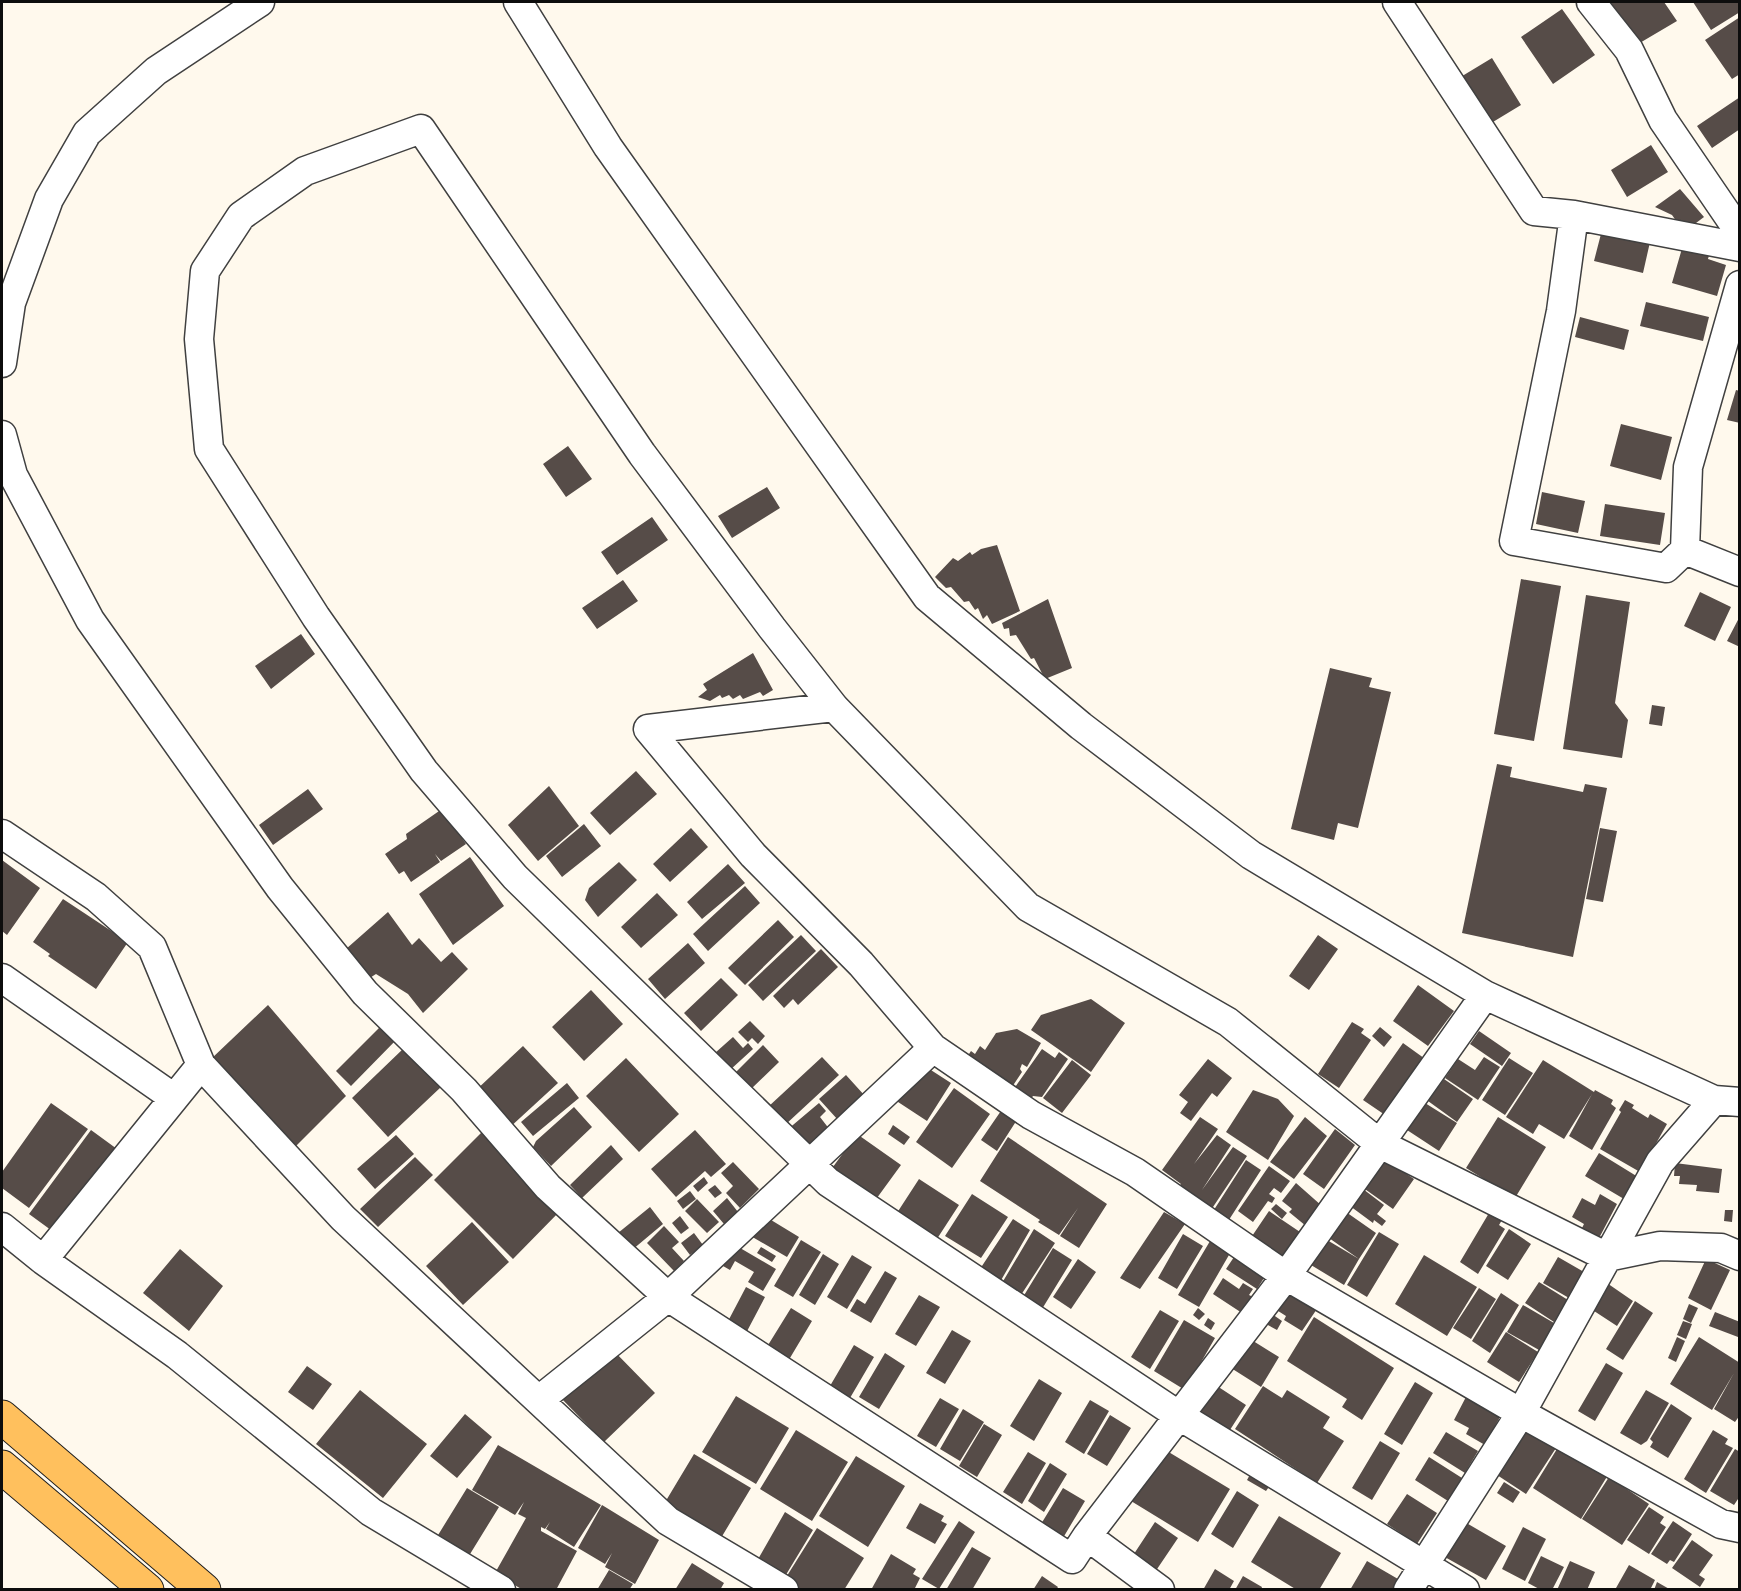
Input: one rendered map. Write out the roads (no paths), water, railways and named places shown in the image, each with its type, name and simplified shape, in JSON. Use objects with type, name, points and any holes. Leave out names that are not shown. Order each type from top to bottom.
[{"type":"main road","points":[[2,1417],[204,1590]]},
{"type":"main road","points":[[2,1467],[147,1590]]},
{"type":"street","points":[[2,363],[11,303],[49,200],[87,133],[156,71],[260,2]]},
{"type":"street","points":[[518,2],[609,147],[927,597],[1081,726],[1251,855],[1485,995],[1727,1101],[1660,1162],[1521,1413],[1408,1590]]},
{"type":"street","points":[[1397,2],[1534,211],[1574,215],[1740,247]]},
{"type":"street","points":[[1591,2],[1629,50],[1663,120],[1740,233]]},
{"type":"street","points":[[1465,1590],[1178,1414],[828,1182],[515,877],[424,771],[316,617],[209,449],[199,339],[205,271],[241,216],[305,171],[421,129],[642,454],[772,628],[834,707],[1028,907],[1228,1022],[1380,1144],[1607,1257],[1660,1246],[1721,1248],[1740,1256]]},
{"type":"street","points":[[1574,215],[1561,311],[1514,541],[1666,568],[1685,550],[1688,467],[1740,285]]},
{"type":"street","points":[[2,435],[13,475],[90,620],[280,888],[365,993],[464,1090],[548,1187],[668,1297],[1072,1559],[1178,1414],[1286,1276],[1485,995]]},
{"type":"street","points":[[1685,550],[1740,572]]},
{"type":"street","points":[[834,707],[648,729],[753,855],[861,964],[933,1048],[1031,1115],[1135,1172],[1286,1276],[1521,1413],[1721,1524],[1740,1528]]},
{"type":"street","points":[[2,834],[96,897],[152,947],[201,1065],[343,1218],[668,1521],[784,1590]]},
{"type":"street","points":[[2,978],[174,1098]]},
{"type":"street","points":[[539,1400],[668,1297],[809,1162],[933,1048]]},
{"type":"street","points":[[43,1260],[201,1065]]},
{"type":"street","points":[[2,1227],[43,1260],[177,1355],[371,1512],[501,1590]]},
{"type":"street","points":[[1087,1536],[1160,1590]]}]
